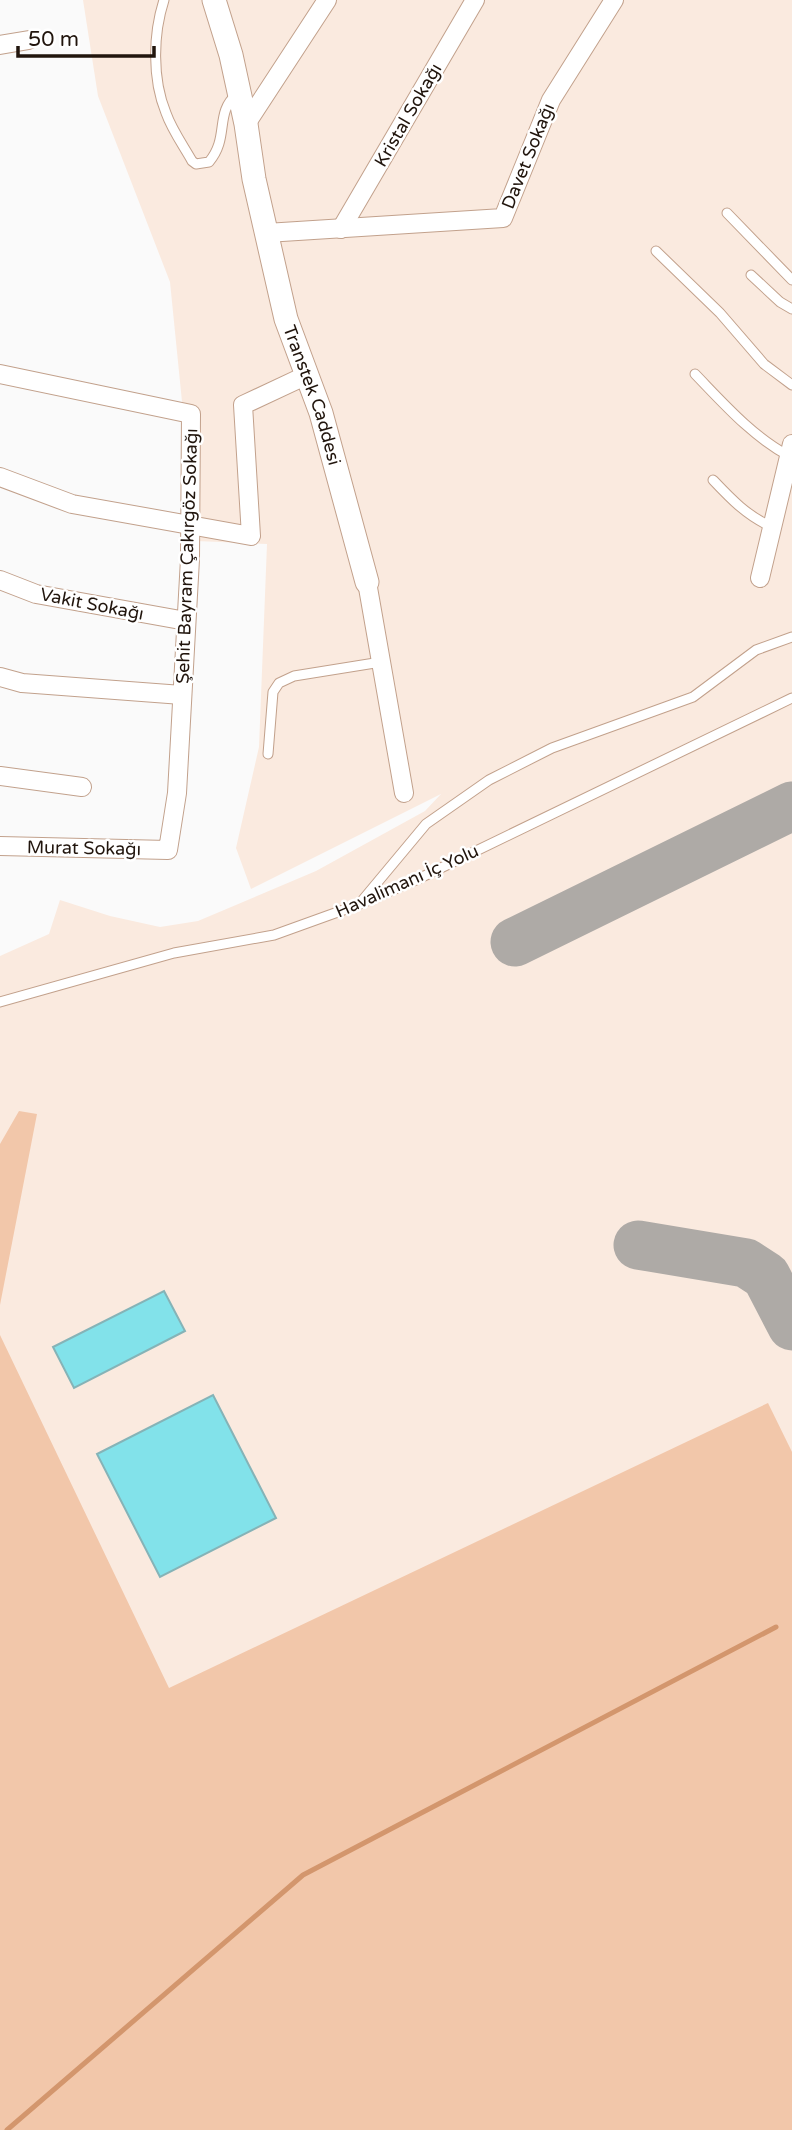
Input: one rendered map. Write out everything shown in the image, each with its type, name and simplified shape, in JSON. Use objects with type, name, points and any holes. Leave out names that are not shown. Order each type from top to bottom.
[{"type":"street","name":"Transtek Caddesi","points":[[214,0],[231,55],[246,124],[254,179],[286,319],[321,413],[367,582],[404,793]]},
{"type":"street","points":[[246,124],[327,0]]},
{"type":"street","name":"Kristal Sokağı","points":[[341,229],[475,0]]},
{"type":"street","name":"Davet Sokağı","points":[[266,233],[503,218],[551,100],[614,0]]},
{"type":"street","points":[[0,45],[29,40]]},
{"type":"street","name":"Şehit Bayram Çakırgöz Sokağı","points":[[0,374],[191,414],[190,525],[177,793],[168,850]]},
{"type":"street","points":[[0,477],[72,504],[251,536],[243,405],[307,375]]},
{"type":"street","points":[[760,578],[790,450]]},
{"type":"street","name":"Vakit Sokağı","points":[[0,580],[36,594],[186,621]]},
{"type":"street","points":[[0,677],[22,683],[182,695]]},
{"type":"street","points":[[0,776],[82,787]]},
{"type":"street","name":"Murat Sokağı","points":[[0,846],[168,850]]},
{"type":"lane","points":[[164,0],[156,43],[161,98],[171,125],[196,164],[209,162],[217,151],[221,143],[226,106],[239,93]]},
{"type":"lane","points":[[727,213],[792,280]]},
{"type":"lane","points":[[656,251],[720,313],[764,365],[792,385]]},
{"type":"lane","points":[[751,275],[780,302],[792,309]]},
{"type":"lane","points":[[695,374],[771,446],[790,450]]},
{"type":"lane","points":[[713,480],[735,504],[755,520],[772,527]]},
{"type":"lane","points":[[360,904],[426,824],[489,780],[552,748],[693,696],[756,650],[792,636]]},
{"type":"lane","points":[[268,754],[273,692],[279,683],[294,676],[381,662]]},
{"type":"lane","name":"Havalimanı İç Yolu","points":[[0,1002],[174,953],[274,935],[360,904],[416,880],[792,698]]},
{"type":"shaded area","points":[[83,0],[792,0],[792,2130],[0,2130],[0,956],[49,934],[60,900],[110,916],[160,927],[198,921],[316,871],[425,811],[441,794],[251,889],[236,848],[259,747],[267,544],[196,541],[170,282],[98,96]]},
{"type":"shaded area","points":[[19,1111],[37,1114],[0,1305],[0,1144]]},
{"type":"shaded area","points":[[0,1335],[169,1688],[768,1403],[792,1452],[792,2130],[0,2130]]},
{"type":"building","points":[[164,1291],[185,1331],[74,1388],[53,1347]]},
{"type":"building","points":[[213,1395],[276,1518],[160,1577],[97,1454]]},
{"type":"waterway","points":[[7,2130],[303,1875],[776,1627]]},
{"type":"taxiway","points":[[515,942],[792,806]]},
{"type":"taxiway","points":[[638,1245],[746,1263],[766,1276],[792,1326]]}]
